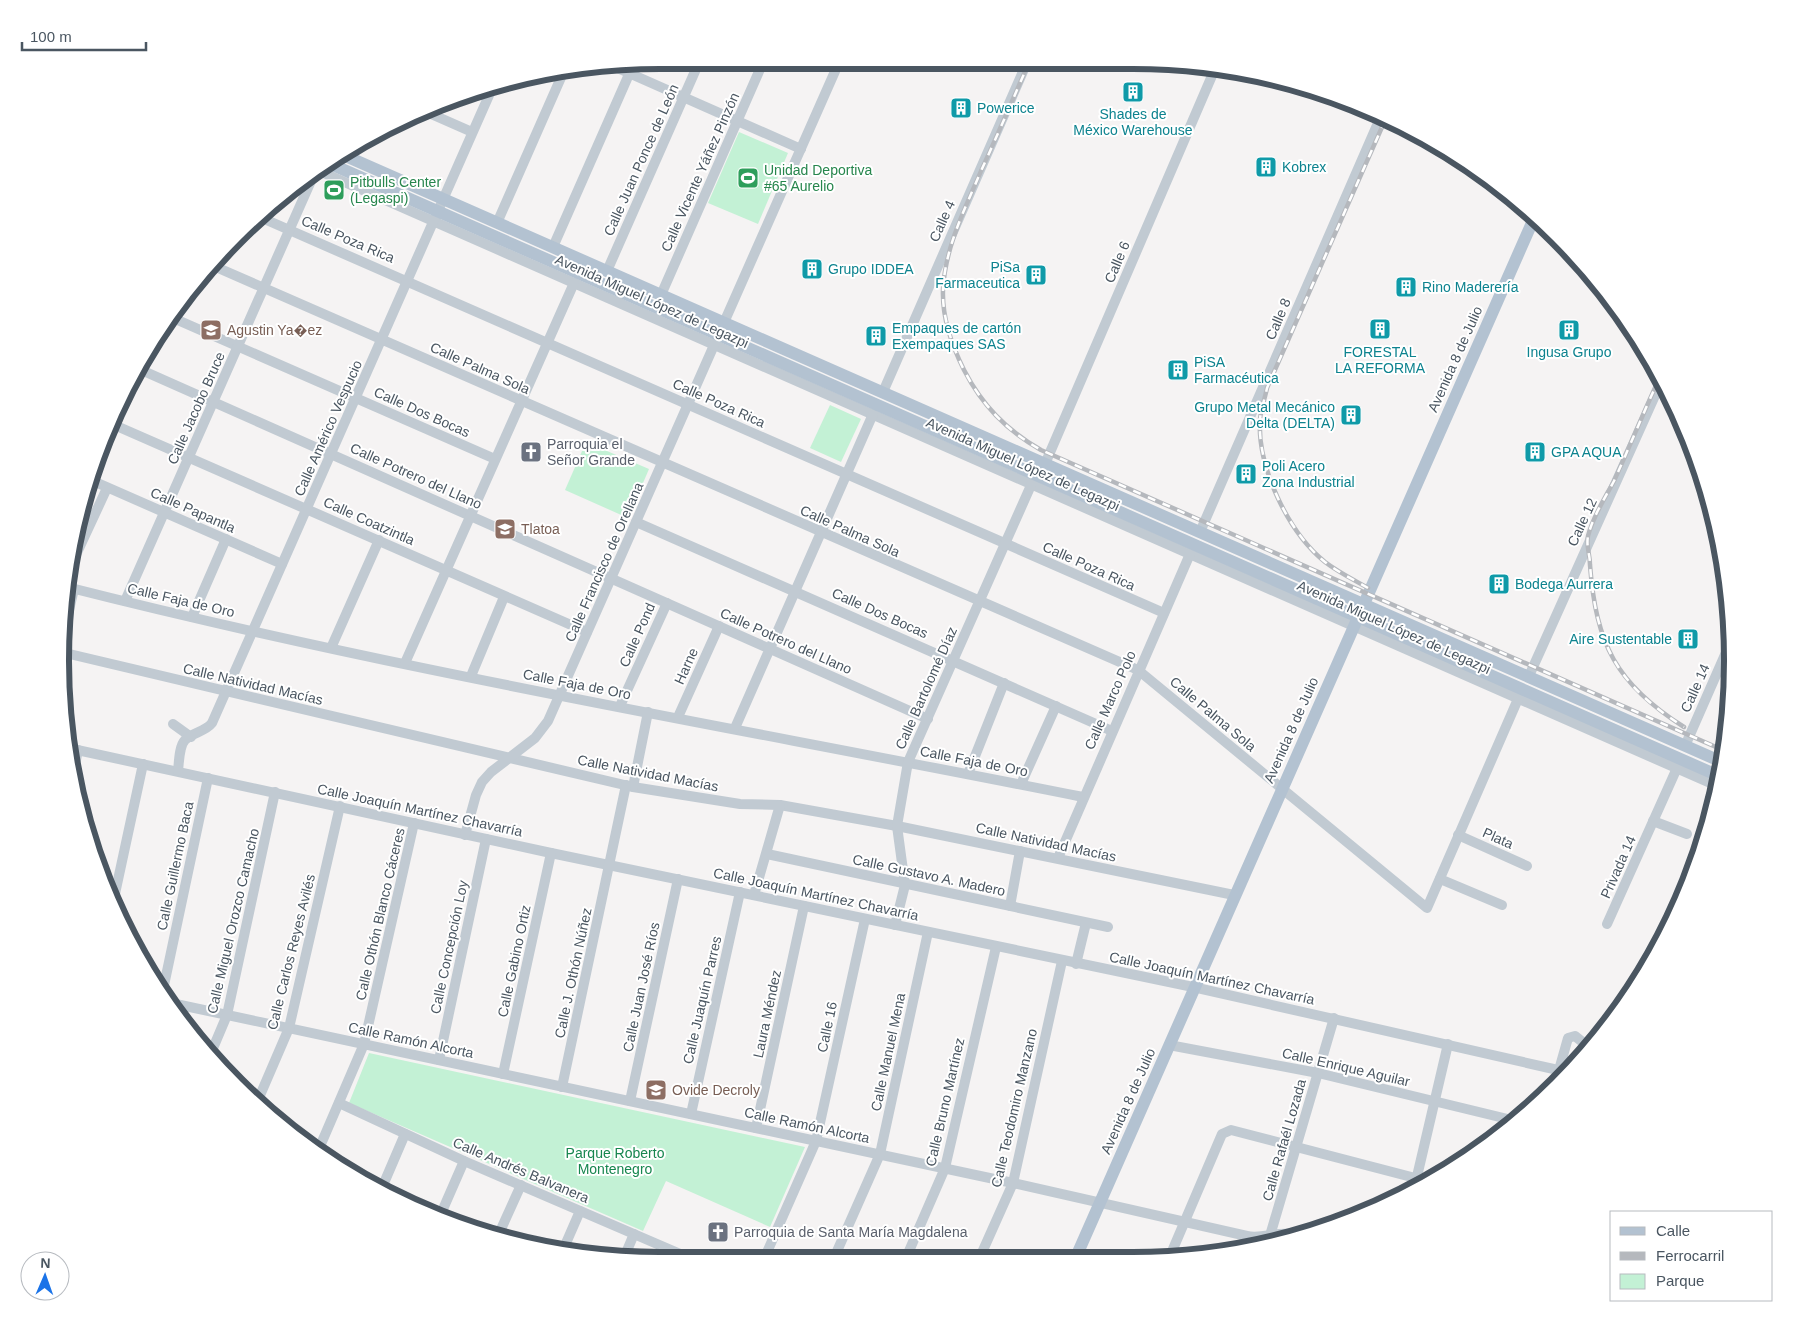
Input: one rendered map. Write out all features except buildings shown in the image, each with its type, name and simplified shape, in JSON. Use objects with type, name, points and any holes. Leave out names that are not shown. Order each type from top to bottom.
[{"type":"main road","name":"Avenida Miguel López de Legazpi","points":[[348,158],[438,210],[497,222],[883,392],[1045,464],[1169,526],[1358,616],[1713,774]]},
{"type":"main road","name":"Avenida Miguel López de Legazpi","points":[[335,166],[438,210],[717,340],[1035,479],[1169,526],[1200,532],[1358,616],[1528,676],[1716,759]]},
{"type":"main road","name":"Avenida 8 de Julio","points":[[1078,1252],[1193,987],[1532,224]]},
{"type":"street","name":"Calle Juan Ponce de León","points":[[607,271],[696,69]]},
{"type":"street","name":"Calle Vicente Yáñez Pinzón","points":[[661,295],[760,69]]},
{"type":"street","name":"Calle Francisco de Orellana","points":[[466,834],[476,795],[482,782],[491,772],[535,738],[548,721],[836,69]]},
{"type":"street","name":"Calle 4","points":[[883,392],[1024,69]]},
{"type":"street","points":[[622,70],[801,149]]},
{"type":"street","points":[[553,247],[632,70]]},
{"type":"street","name":"Calle 6","points":[[1035,479],[1045,464],[1213,74]]},
{"type":"street","points":[[497,222],[561,77]]},
{"type":"street","name":"Calle Américo Vespucio","points":[[178,772],[182,745],[185,740],[208,728],[225,691],[489,94]]},
{"type":"street","points":[[433,115],[472,132]]},
{"type":"street","name":"Calle 8","points":[[1200,532],[1378,123]]},
{"type":"street","name":"Avenida Miguel López de Legazpi","points":[[324,174],[438,210],[574,283],[717,340],[873,414],[1035,479],[1190,554],[1358,616],[1518,699],[1711,783]]},
{"type":"street","name":"Calle Jacobo Bruce","points":[[126,601],[310,184]]},
{"type":"street","name":"Calle Poza Rica","points":[[266,220],[1164,613]]},
{"type":"street","name":"Calle Palma Sola","points":[[218,268],[1138,670],[1428,908],[1440,879]]},
{"type":"street","points":[[405,663],[574,283]]},
{"type":"street","name":"Calle Dos Bocas","points":[[177,319],[496,459]]},
{"type":"street","name":"Calle Potrero del Llano","points":[[145,371],[928,719]]},
{"type":"street","name":"Calle 12","points":[[1528,676],[1658,389]]},
{"type":"street","points":[[735,728],[873,414]]},
{"type":"street","name":"Calle Coatzintla","points":[[118,426],[587,632]]},
{"type":"street","name":"Calle Bartolomé Díaz","points":[[895,925],[905,885],[897,826],[908,762],[1035,479]]},
{"type":"street","name":"Calle Papantla","points":[[96,483],[282,564]]},
{"type":"street","points":[[80,547],[107,488]]},
{"type":"street","name":"Calle Dos Bocas","points":[[636,522],[1112,731]]},
{"type":"street","points":[[192,617],[226,539]]},
{"type":"street","points":[[331,648],[379,540]]},
{"type":"street","name":"Calle Marco Polo","points":[[1058,858],[1190,554]]},
{"type":"street","name":"Calle Faja de Oro","points":[[73,589],[331,648],[560,695],[1083,797]]},
{"type":"street","points":[[471,676],[504,597]]},
{"type":"street","name":"Calle Pond","points":[[620,706],[667,603]]},
{"type":"street","name":"Harne","points":[[678,718],[719,626]]},
{"type":"street","name":"Calle Natividad Macías","points":[[69,654],[507,759],[630,786],[740,804],[780,805],[897,826],[1234,895]]},
{"type":"street","name":"Calle 14","points":[[1685,746],[1724,657]]},
{"type":"street","points":[[968,774],[1004,683]]},
{"type":"street","points":[[1502,905],[1440,879],[1518,699]]},
{"type":"street","points":[[1021,784],[1056,706]]},
{"type":"street","name":"Calle J. Othón Núñez","points":[[562,1087],[611,866],[648,712]]},
{"type":"street","points":[[173,724],[191,737]]},
{"type":"street","name":"Calle Joaquín Martínez Chavarría","points":[[76,750],[611,866],[1193,987],[1558,1070]]},
{"type":"street","points":[[116,891],[143,764]]},
{"type":"street","points":[[1677,768],[1653,822],[1687,834]]},
{"type":"street","name":"Calle Guillermo Baca","points":[[164,983],[208,778]]},
{"type":"street","name":"Calle Miguel Orozco Camacho","points":[[213,1048],[227,1015],[275,792]]},
{"type":"street","points":[[754,895],[780,805]]},
{"type":"street","name":"Calle Carlos Reyes Avilés","points":[[260,1096],[289,1028],[340,806]]},
{"type":"street","name":"Privada 14","points":[[1607,924],[1653,822]]},
{"type":"street","name":"Calle Othón Blanco Cáceres","points":[[321,1145],[364,1044],[414,823]]},
{"type":"street","name":"Plata","points":[[1458,835],[1527,866]]},
{"type":"street","name":"Calle Concepción Loy","points":[[439,1060],[486,839]]},
{"type":"street","points":[[1010,906],[1020,851]]},
{"type":"street","name":"Calle Gabino Ortiz","points":[[503,1074],[551,853]]},
{"type":"street","name":"Calle Gustavo A. Madero","points":[[767,854],[1108,927]]},
{"type":"street","name":"Calle Juan José Ríos","points":[[630,1101],[678,879]]},
{"type":"street","name":"Calle Juaquín Parres","points":[[691,1114],[740,892]]},
{"type":"street","name":"Laura Méndez","points":[[756,1128],[804,906]]},
{"type":"street","name":"Calle 16","points":[[767,1252],[816,1141],[865,919]]},
{"type":"street","points":[[1076,964],[1086,923]]},
{"type":"street","name":"Calle Manuel Mena","points":[[837,1252],[880,1154],[928,932]]},
{"type":"street","name":"Calle Bruno Martínez","points":[[909,1252],[945,1168],[996,947]]},
{"type":"street","name":"Calle Teodomiro Manzano","points":[[982,1252],[1013,1183],[1062,961]]},
{"type":"street","name":"Calle Ramón Alcorta","points":[[179,1005],[945,1168],[1247,1236],[1262,1238]]},
{"type":"street","name":"Calle Rafaél Lozada","points":[[1270,1236],[1334,1018]]},
{"type":"street","points":[[1558,1070],[1566,1040],[1570,1036],[1575,1036],[1584,1043]]},
{"type":"street","points":[[1419,1178],[1448,1044]]},
{"type":"street","name":"Calle Enrique Aguilar","points":[[1169,1045],[1318,1073],[1507,1118]]},
{"type":"street","name":"Calle Andrés Balvanera","points":[[339,1103],[464,1161],[676,1252]]},
{"type":"street","points":[[1172,1251],[1222,1134],[1226,1131],[1231,1130],[1415,1180]]},
{"type":"street","points":[[383,1183],[405,1134]]},
{"type":"street","points":[[442,1210],[464,1161]]},
{"type":"street","points":[[500,1230],[520,1185]]},
{"type":"street","points":[[566,1244],[580,1211]]},
{"type":"street","points":[[627,1251],[634,1234]]},
{"type":"street","points":[[1245,1242],[1247,1236]]},
{"type":"green space","name":"Unidad Deportiva #65 Aurelio","points":[[739,132],[788,153],[758,224],[708,203]]},
{"type":"green space","points":[[830,405],[861,419],[841,462],[810,448]]},
{"type":"green space","points":[[586,442],[649,469],[628,518],[565,490]]},
{"type":"green space","name":"Parque Roberto Montenegro","points":[[369,1053],[805,1147],[770,1227],[666,1181],[643,1231],[349,1103]]},
{"type":"railway","points":[[1026,69],[962,214],[952,243],[943,290],[946,320],[960,361],[971,383],[996,416],[1017,434],[1041,450],[1717,748]]},
{"type":"railway","points":[[1368,588],[1325,562],[1311,549],[1287,516],[1269,477],[1260,438],[1260,419],[1267,388],[1383,125]]},
{"type":"railway","points":[[1656,386],[1614,481],[1593,521],[1587,544],[1598,618],[1604,640],[1614,660],[1641,695],[1684,727]]},
{"type":"place","name":"Shades de México Warehouse","points":[[1133,92]]},
{"type":"place","name":"Powerice","points":[[961,108]]},
{"type":"place","name":"Kobrex","points":[[1266,167]]},
{"type":"place","name":"Unidad Deportiva #65 Aurelio","points":[[748,178]]},
{"type":"place","name":"Pitbulls Center (Legaspi)","points":[[334,190]]},
{"type":"place","name":"Grupo IDDEA","points":[[812,269]]},
{"type":"place","name":"PiSa Farmaceutica","points":[[1036,275]]},
{"type":"place","name":"Rino Maderería","points":[[1406,287]]},
{"type":"place","name":"FORESTAL LA REFORMA","points":[[1380,329]]},
{"type":"place","name":"Agustin Ya�ez","points":[[211,330]]},
{"type":"place","name":"Ingusa Grupo","points":[[1569,330]]},
{"type":"place","name":"Empaques de cartón Exempaques SAS","points":[[876,336]]},
{"type":"place","name":"PiSA Farmacéutica","points":[[1178,370]]},
{"type":"place","name":"Grupo Metal Mecánico Delta (DELTA)","points":[[1351,415]]},
{"type":"place","name":"Parroquia el Señor Grande","points":[[531,452]]},
{"type":"place","name":"GPA AQUA","points":[[1535,452]]},
{"type":"place","name":"Poli Acero Zona Industrial","points":[[1246,474]]},
{"type":"place","name":"Tlatoa","points":[[505,529]]},
{"type":"place","name":"Bodega Aurrera","points":[[1499,584]]},
{"type":"place","name":"Aire Sustentable","points":[[1688,639]]},
{"type":"place","name":"Ovide Decroly","points":[[656,1090]]},
{"type":"place","name":"Parroquia de Santa María Magdalena","points":[[718,1232]]}]
